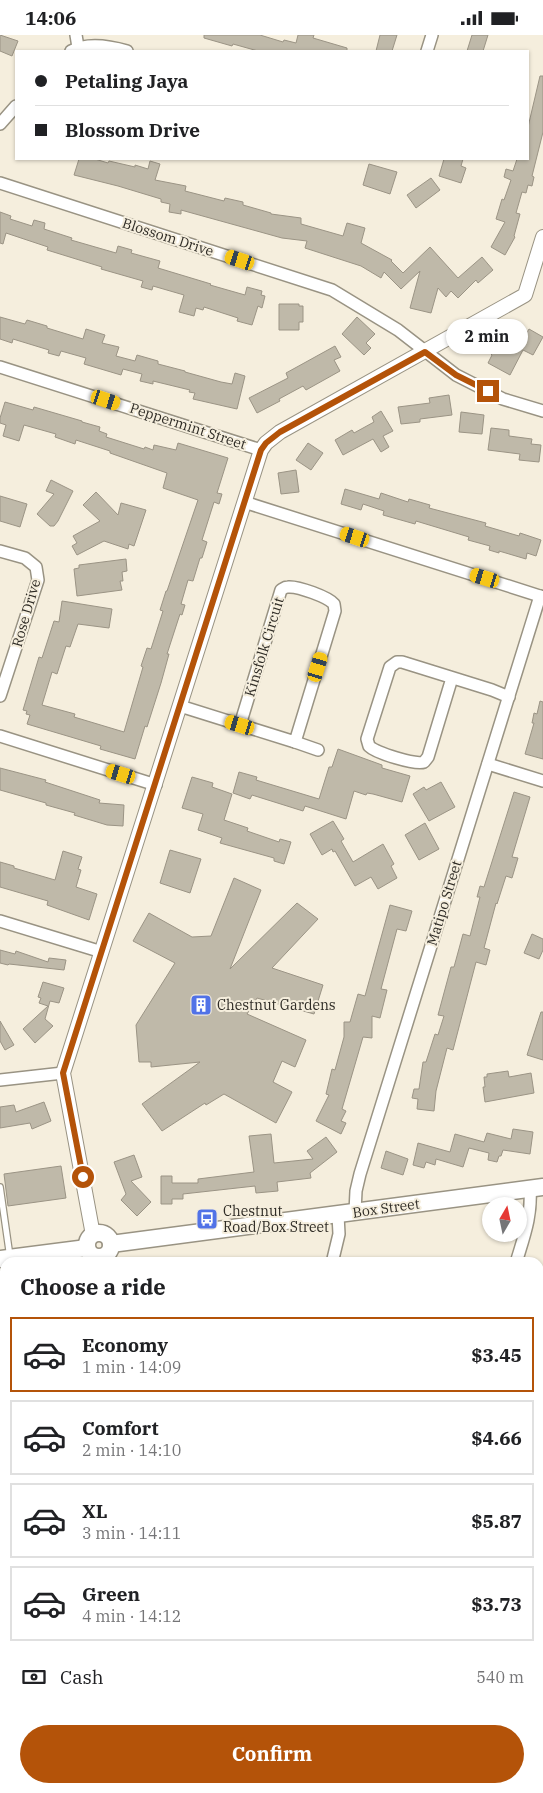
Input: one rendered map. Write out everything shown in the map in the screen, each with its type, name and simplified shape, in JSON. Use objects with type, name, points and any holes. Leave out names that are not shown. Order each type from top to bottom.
[{"type":"main road","name":"Box Street","points":[[95,1251],[109,1252],[111,1244],[537,1188]]},
{"type":"main road","points":[[28,1257],[95,1251]]},
{"type":"street","points":[[76,35],[75,49],[110,46],[124,50]]},
{"type":"street","points":[[427,50],[432,35]]},
{"type":"street","points":[[0,124],[15,107]]},
{"type":"street","name":"Blossom Drive","points":[[0,183],[332,290],[398,331],[456,375],[503,399],[543,411]]},
{"type":"street","points":[[95,1251],[63,1073],[261,450],[266,443],[280,432],[525,295],[543,237]]},
{"type":"street","name":"Peppermint Street","points":[[0,367],[261,450]]},
{"type":"street","points":[[244,502],[542,596]]},
{"type":"street","name":"Rose Drive","points":[[0,551],[25,558],[36,567],[38,579],[0,697]]},
{"type":"street","name":"Kinsfolk Circuit","points":[[240,725],[281,590],[292,587],[328,598],[334,604],[335,611],[296,742]]},
{"type":"street","name":"Matipo Street","points":[[356,1212],[356,1191],[360,1174],[542,596]]},
{"type":"street","points":[[452,678],[428,757],[424,762],[416,763],[377,751],[369,746],[368,739],[390,667],[393,664],[402,663],[452,678],[509,697]]},
{"type":"street","points":[[180,706],[318,750]]},
{"type":"street","points":[[0,736],[156,785]]},
{"type":"street","points":[[488,763],[543,781]]},
{"type":"street","points":[[0,921],[102,952]]},
{"type":"street","points":[[0,1080],[63,1073]]},
{"type":"street","points":[[518,1257],[537,1188]]},
{"type":"street","points":[[333,1257],[339,1234],[338,1215]]},
{"type":"lane","points":[[0,1187],[5,1257]]},
{"type":"building","points":[[0,35],[18,41],[12,56],[0,51]]},
{"type":"building","points":[[204,35],[260,35],[283,42],[284,40],[296,43],[298,35],[314,35],[313,38],[347,48],[347,50],[254,50],[204,38]]},
{"type":"building","points":[[380,35],[397,35],[392,50],[376,50]]},
{"type":"building","points":[[472,35],[488,35],[483,50],[467,50]]},
{"type":"building","points":[[540,76],[543,76],[543,132],[532,176],[534,177],[532,186],[528,185],[526,193],[522,192],[516,213],[520,214],[515,237],[505,255],[491,247],[505,222],[496,219],[502,199],[504,200],[511,180],[504,177],[506,169],[513,171],[517,160],[529,160],[529,123]]},
{"type":"building","points":[[79,160],[98,160],[108,163],[109,161],[148,169],[150,161],[160,164],[155,180],[186,186],[185,191],[224,201],[225,198],[243,202],[243,205],[271,214],[301,218],[301,224],[343,236],[347,223],[365,228],[361,243],[392,260],[403,273],[430,247],[458,278],[482,257],[493,270],[478,283],[476,280],[458,298],[451,291],[446,297],[438,288],[431,313],[410,308],[420,271],[401,289],[384,272],[381,278],[361,266],[305,248],[307,241],[282,238],[181,210],[181,214],[169,212],[170,204],[161,202],[161,199],[74,175]]},
{"type":"building","points":[[444,160],[463,160],[461,166],[466,168],[461,183],[439,176]]},
{"type":"building","points":[[369,164],[397,172],[390,194],[363,185]]},
{"type":"building","points":[[431,178],[440,190],[416,208],[407,195]]},
{"type":"building","points":[[0,212],[11,216],[10,219],[32,226],[34,220],[45,223],[44,229],[72,238],[71,240],[116,253],[118,246],[132,250],[131,253],[160,261],[158,268],[210,285],[245,295],[247,287],[262,291],[261,295],[265,296],[262,308],[258,306],[252,325],[237,321],[238,318],[204,307],[203,310],[196,308],[194,316],[179,312],[184,295],[153,286],[152,290],[141,287],[143,281],[101,269],[102,267],[47,250],[48,247],[6,233],[3,244],[0,243]]},
{"type":"building","points":[[279,304],[299,304],[299,306],[303,306],[303,322],[299,322],[299,330],[279,330]]},
{"type":"building","points":[[0,317],[25,324],[27,320],[83,339],[86,329],[105,335],[102,343],[119,347],[116,356],[135,361],[137,355],[158,361],[158,364],[221,382],[232,384],[235,373],[245,376],[237,409],[193,399],[195,393],[189,392],[190,390],[153,381],[153,384],[140,381],[142,374],[123,369],[121,375],[84,364],[86,358],[61,351],[59,356],[48,353],[49,350],[13,339],[12,343],[0,339]]},
{"type":"building","points":[[357,317],[375,334],[366,343],[371,348],[364,355],[342,334]]},
{"type":"building","points":[[529,329],[543,337],[533,355],[523,350],[510,375],[488,363],[492,355],[489,352],[494,342],[511,351],[519,335],[524,338]]},
{"type":"building","points":[[335,346],[341,357],[334,360],[340,371],[306,390],[303,386],[257,413],[249,398],[288,378],[286,373]]},
{"type":"building","points":[[449,395],[452,415],[420,419],[420,422],[401,424],[398,407],[430,403],[429,398]]},
{"type":"building","points":[[5,402],[33,410],[34,407],[100,427],[99,431],[107,434],[106,437],[144,449],[145,447],[153,450],[154,445],[176,450],[178,443],[228,458],[217,493],[222,494],[219,504],[214,502],[202,540],[207,542],[202,558],[200,558],[193,581],[188,580],[181,604],[185,605],[182,615],[180,614],[167,654],[169,654],[161,683],[135,759],[100,749],[101,746],[27,724],[30,715],[26,714],[27,711],[23,710],[39,657],[42,658],[54,621],[59,622],[62,601],[112,609],[109,628],[78,624],[70,647],[66,646],[57,674],[52,672],[42,705],[75,714],[74,717],[124,732],[143,667],[141,666],[147,648],[151,649],[163,611],[160,610],[198,500],[163,488],[167,473],[110,453],[110,451],[76,440],[75,444],[55,437],[56,434],[24,425],[19,441],[3,436],[6,425],[0,423],[0,418]]},
{"type":"building","points":[[381,411],[393,431],[383,436],[389,447],[381,452],[373,439],[343,455],[335,440],[352,430],[354,433],[374,422],[372,417]]},
{"type":"building","points":[[461,412],[484,415],[482,434],[459,432]]},
{"type":"building","points":[[491,428],[509,430],[509,436],[532,439],[531,444],[541,445],[539,462],[519,460],[520,454],[488,450]]},
{"type":"building","points":[[308,443],[323,453],[311,470],[296,460]]},
{"type":"building","points":[[296,470],[299,492],[281,494],[278,473]]},
{"type":"building","points":[[51,480],[73,491],[54,526],[50,526],[37,514],[54,494],[46,491]]},
{"type":"building","points":[[345,489],[379,499],[381,493],[408,502],[409,499],[430,505],[429,508],[486,523],[485,526],[519,536],[520,533],[541,540],[536,556],[527,553],[526,559],[499,551],[499,553],[489,550],[490,546],[468,540],[469,537],[416,521],[415,524],[383,515],[384,511],[363,504],[361,510],[341,504]]},
{"type":"building","points":[[96,492],[118,515],[121,503],[146,510],[134,546],[129,544],[128,549],[104,541],[77,555],[72,546],[77,543],[73,536],[100,521],[83,505]]},
{"type":"building","points":[[0,496],[27,504],[20,527],[0,521]]},
{"type":"building","points":[[126,559],[127,571],[122,572],[123,581],[120,581],[122,590],[77,596],[74,569],[79,568],[79,565]]},
{"type":"building","points":[[540,701],[543,702],[543,759],[525,754],[534,723],[532,723],[534,713],[537,714]]},
{"type":"building","points":[[338,749],[382,765],[382,768],[410,776],[402,802],[354,791],[346,819],[305,806],[303,811],[252,795],[250,799],[233,793],[239,772],[257,777],[256,780],[319,799],[329,767],[332,767]]},
{"type":"building","points":[[0,768],[46,780],[45,782],[100,800],[99,803],[124,805],[123,826],[107,825],[46,805],[46,803],[0,790]]},
{"type":"building","points":[[192,777],[213,783],[212,787],[232,794],[224,820],[248,828],[247,831],[279,842],[280,839],[291,842],[284,864],[274,861],[274,858],[220,843],[222,838],[198,830],[203,814],[182,808]]},
{"type":"building","points":[[441,782],[455,807],[429,821],[413,794],[424,787],[426,790]]},
{"type":"building","points":[[514,792],[530,797],[512,857],[518,858],[512,878],[506,876],[496,903],[484,948],[490,950],[486,965],[476,962],[453,1050],[447,1048],[436,1091],[434,1111],[417,1109],[418,1099],[412,1098],[414,1089],[419,1089],[423,1062],[426,1062],[435,1034],[438,1035],[444,1016],[438,1015],[451,967],[454,967],[463,934],[470,936],[480,897],[477,897],[480,886],[484,887]]},
{"type":"building","points":[[333,821],[344,839],[341,841],[353,862],[383,844],[394,864],[391,866],[397,878],[378,889],[371,877],[355,886],[335,851],[333,852],[332,849],[322,855],[310,834]]},
{"type":"building","points":[[425,823],[439,849],[419,860],[405,835]]},
{"type":"building","points":[[170,850],[201,859],[190,893],[160,883]]},
{"type":"building","points":[[63,851],[82,857],[78,869],[81,870],[76,887],[97,894],[89,920],[47,905],[48,901],[0,887],[0,862],[55,880]]},
{"type":"building","name":"Chestnut Gardens","points":[[234,878],[261,890],[230,969],[297,903],[318,919],[272,968],[323,985],[314,1014],[257,998],[247,1014],[306,1040],[295,1067],[282,1061],[273,1082],[292,1092],[276,1123],[224,1094],[206,1105],[205,1103],[162,1131],[142,1104],[200,1062],[151,1067],[151,1062],[139,1062],[136,1025],[175,963],[133,941],[149,913],[192,937],[211,936]]},
{"type":"building","points":[[390,905],[412,911],[406,931],[397,929],[381,989],[387,990],[380,1018],[372,1016],[372,1038],[363,1037],[342,1109],[346,1111],[341,1121],[346,1123],[341,1134],[316,1121],[329,1095],[326,1094],[332,1069],[335,1070],[344,1037],[344,1022],[350,1022],[358,994],[365,996]]},
{"type":"building","points":[[532,934],[543,939],[543,950],[539,959],[524,953]]},
{"type":"building","points":[[0,950],[15,954],[16,951],[48,962],[49,958],[66,960],[64,970],[0,963]]},
{"type":"building","points":[[43,982],[64,988],[59,1003],[50,1001],[45,1019],[53,1026],[35,1043],[23,1029],[48,1006],[39,1003],[41,998],[38,997]]},
{"type":"building","points":[[541,1012],[543,1012],[543,1060],[527,1055]]},
{"type":"building","points":[[0,1021],[14,1045],[5,1050],[0,1041]]},
{"type":"building","points":[[508,1071],[509,1077],[531,1073],[534,1093],[485,1102],[484,1077],[487,1077],[487,1074]]},
{"type":"building","points":[[44,1102],[51,1121],[32,1129],[30,1123],[0,1128],[0,1107],[14,1105],[16,1112]]},
{"type":"building","points":[[513,1129],[533,1132],[530,1154],[503,1150],[497,1162],[488,1160],[489,1153],[469,1148],[463,1167],[436,1159],[435,1165],[426,1162],[424,1168],[413,1165],[418,1143],[450,1152],[455,1134],[484,1142],[487,1133],[511,1139]]},
{"type":"building","points":[[271,1134],[274,1163],[313,1159],[307,1151],[326,1137],[337,1152],[310,1173],[311,1178],[277,1182],[278,1191],[256,1193],[255,1186],[183,1194],[183,1199],[172,1199],[172,1204],[161,1204],[161,1176],[172,1176],[172,1183],[198,1183],[198,1179],[254,1172],[249,1136]]},
{"type":"building","points":[[386,1151],[408,1159],[403,1175],[381,1168]]},
{"type":"building","points":[[134,1155],[142,1177],[131,1181],[151,1202],[137,1216],[121,1200],[126,1194],[114,1162]]},
{"type":"building","points":[[61,1166],[66,1198],[8,1206],[4,1174]]},
{"type":"place","name":"Chestnut Gardens","points":[[201,1005]]},
{"type":"place","name":"Chestnut Road/Box Street","points":[[207,1219]]},
{"type":"route","points":[[83,1177],[63,1073],[261,450],[271,438],[280,432],[425,352],[456,375],[488,391]]}]
